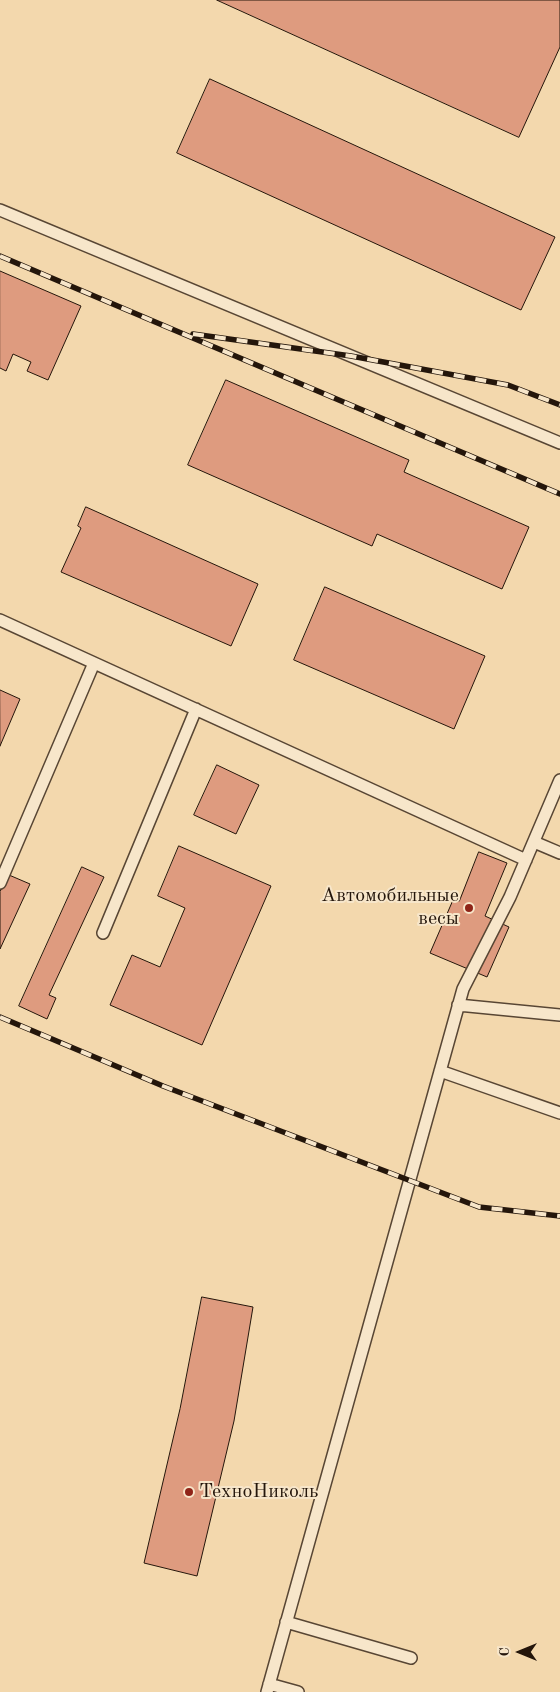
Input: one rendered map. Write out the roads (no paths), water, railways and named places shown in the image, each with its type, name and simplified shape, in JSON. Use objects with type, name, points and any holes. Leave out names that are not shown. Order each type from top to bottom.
[{"type":"lane","points":[[0,210],[560,443]]},
{"type":"lane","points":[[0,620],[526,860]]},
{"type":"lane","points":[[0,883],[94,663]]},
{"type":"lane","points":[[103,932],[196,710]]},
{"type":"lane","points":[[298,1692],[268,1688],[458,1005],[463,989],[510,897],[560,780]]},
{"type":"lane","points":[[534,842],[560,854]]},
{"type":"lane","points":[[458,1005],[560,1016]]},
{"type":"lane","points":[[440,1071],[560,1113]]},
{"type":"lane","points":[[286,1622],[410,1658]]},
{"type":"railway","points":[[0,256],[560,494]]},
{"type":"railway","points":[[193,334],[351,356],[508,385],[560,405]]},
{"type":"railway","points":[[0,1017],[163,1086],[479,1207],[560,1216]]},
{"type":"place","name":"Автомобильные весы","points":[[469,908]]},
{"type":"place","name":"ТехноНиколь","points":[[189,1492]]}]
